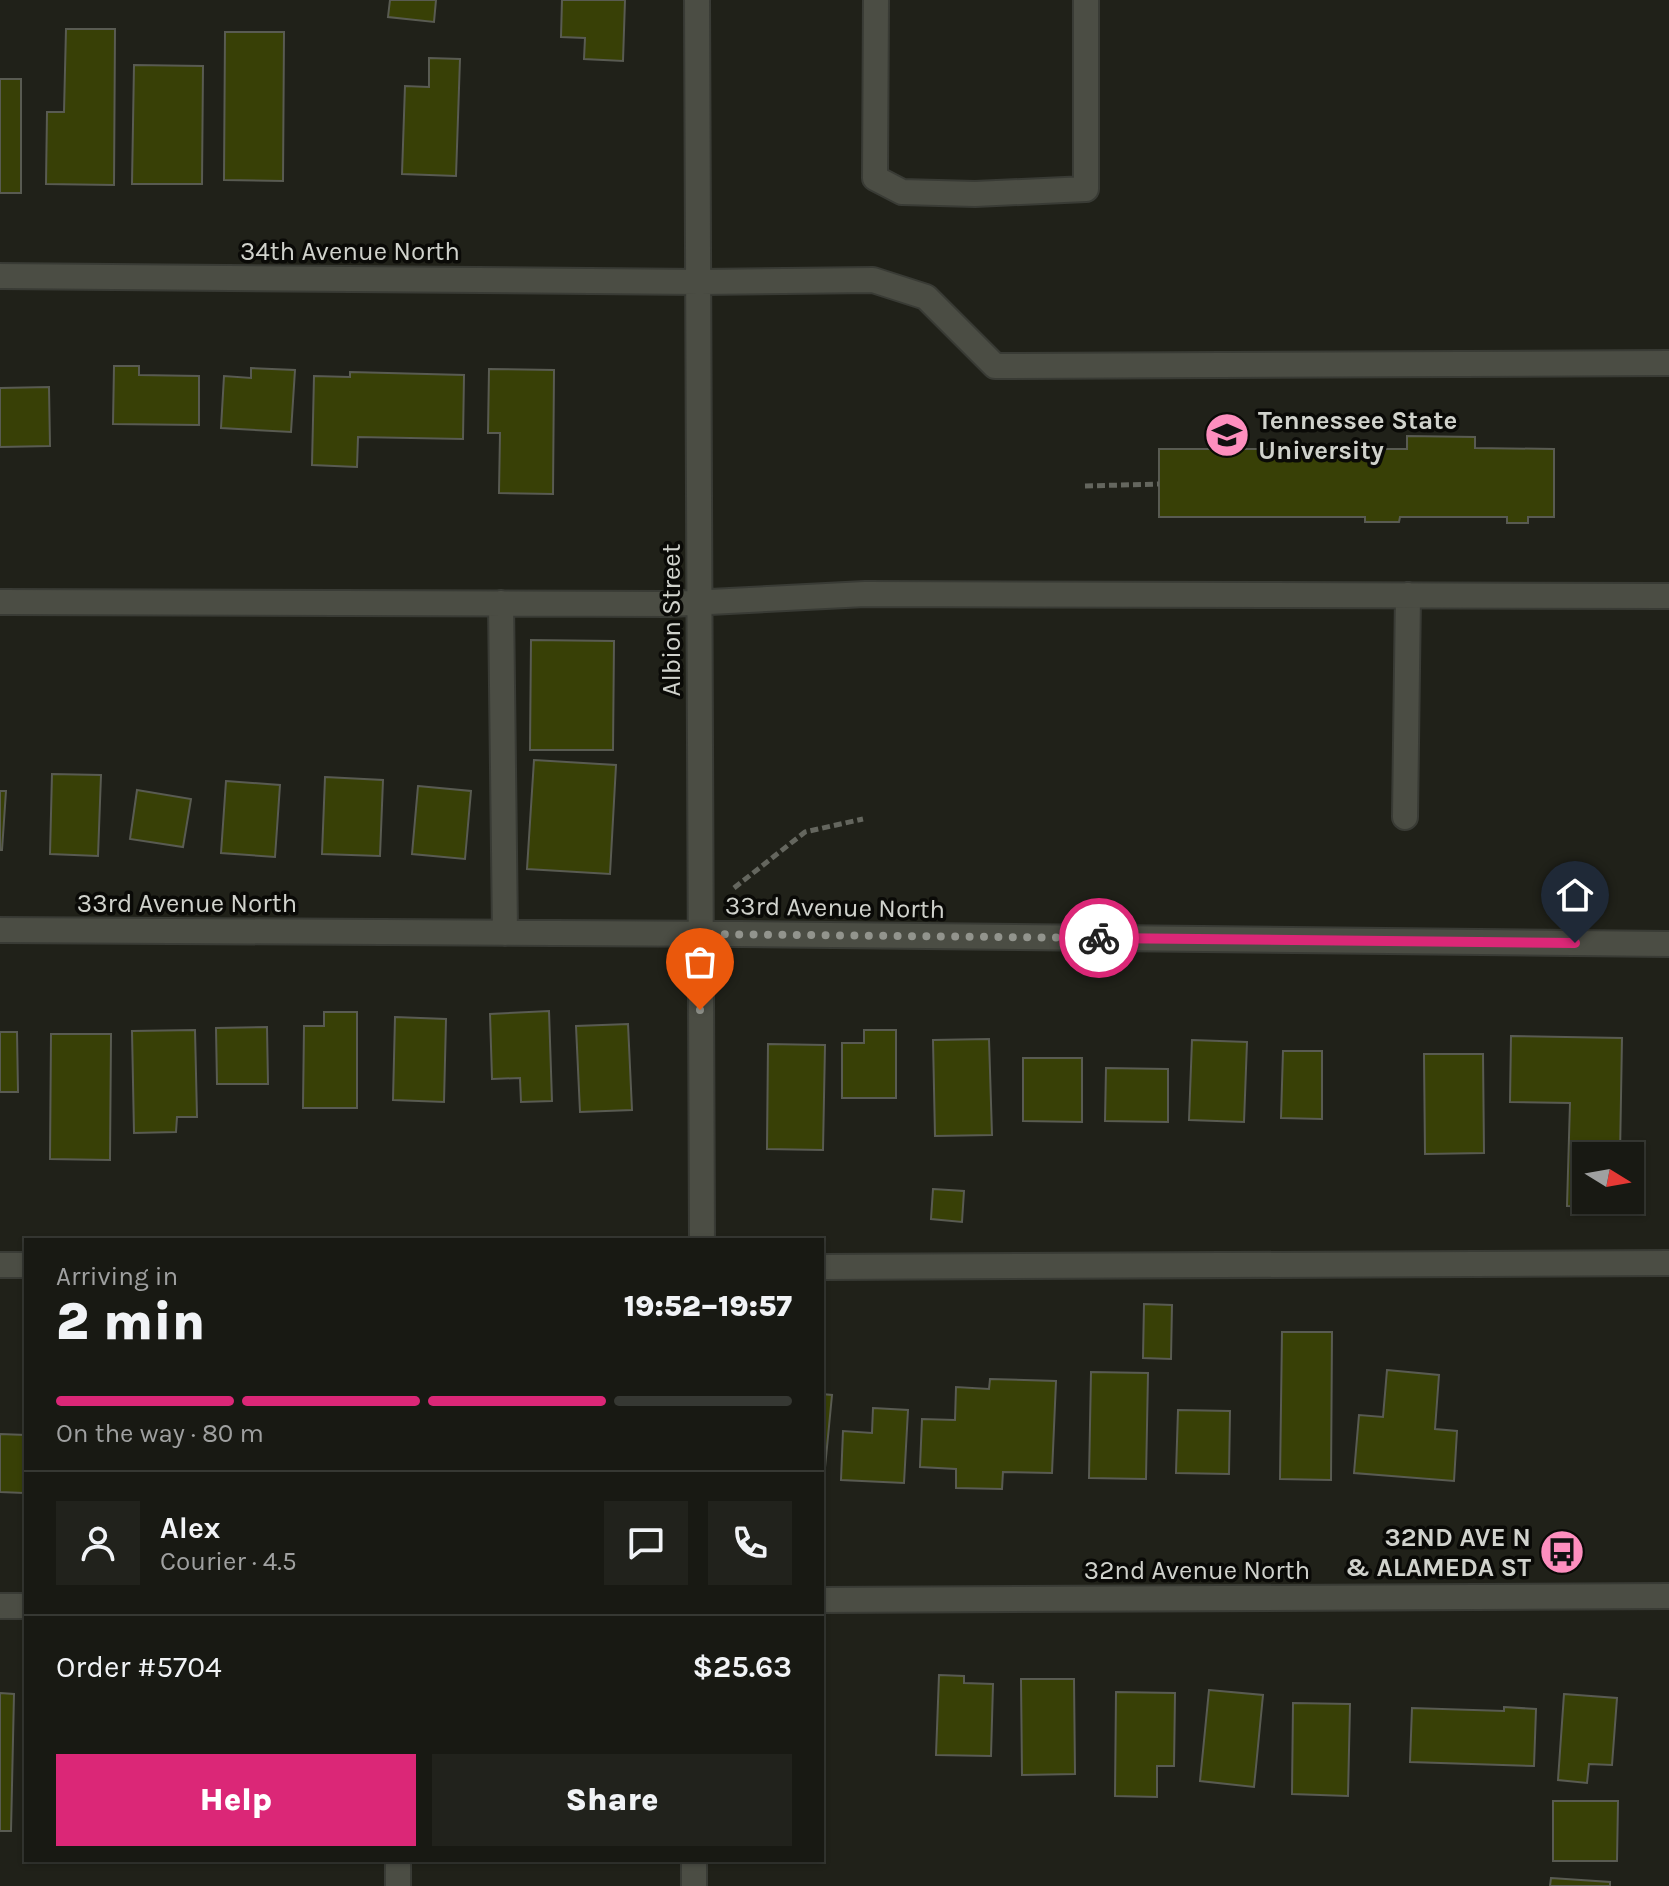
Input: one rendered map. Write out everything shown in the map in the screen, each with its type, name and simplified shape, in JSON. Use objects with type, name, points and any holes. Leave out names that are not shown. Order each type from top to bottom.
[{"type":"street","name":"Albion Street","points":[[697,0],[702,1238]]},
{"type":"street","points":[[876,0],[875,178],[902,192],[975,194],[1086,189],[1086,0]]},
{"type":"street","name":"34th Avenue North","points":[[0,276],[700,282],[873,280],[926,297],[995,366],[1669,363]]},
{"type":"street","points":[[0,602],[670,604],[865,594],[1669,596]]},
{"type":"street","points":[[1405,817],[1408,595]]},
{"type":"street","points":[[501,603],[505,933]]},
{"type":"street","name":"33rd Avenue North","points":[[0,930],[1669,944]]},
{"type":"street","points":[[824,1267],[1669,1263]]},
{"type":"street","points":[[0,1265],[24,1265]]},
{"type":"street","name":"32nd Avenue North","points":[[824,1600],[1669,1596]]},
{"type":"street","points":[[0,1606],[24,1606]]},
{"type":"street","points":[[398,1862],[398,1886]]},
{"type":"street","points":[[694,1862],[694,1886]]},
{"type":"path","points":[[1085,486],[1159,484]]},
{"type":"path","points":[[734,888],[805,832],[863,819]]},
{"type":"building","points":[[390,0],[436,0],[434,22],[388,17]]},
{"type":"building","points":[[562,0],[625,0],[623,61],[584,59],[585,38],[561,37]]},
{"type":"building","points":[[66,29],[115,29],[114,185],[46,184],[47,112],[64,112]]},
{"type":"building","points":[[225,32],[284,32],[283,181],[224,180]]},
{"type":"building","points":[[429,58],[460,59],[456,176],[402,174],[405,86],[429,87]]},
{"type":"building","points":[[134,65],[203,66],[202,184],[132,184]]},
{"type":"building","points":[[0,79],[21,79],[21,193],[0,193]]},
{"type":"building","points":[[114,366],[139,366],[139,375],[199,376],[199,425],[113,424]]},
{"type":"building","points":[[251,368],[295,370],[291,432],[221,428],[224,376],[251,378]]},
{"type":"building","points":[[489,369],[554,370],[553,494],[499,493],[500,433],[488,433]]},
{"type":"building","points":[[350,372],[464,375],[463,439],[358,437],[357,467],[312,465],[314,376],[350,377]]},
{"type":"building","points":[[49,387],[50,446],[0,447],[0,388]]},
{"type":"building","points":[[1407,436],[1475,437],[1475,448],[1554,449],[1554,517],[1528,517],[1528,523],[1507,523],[1507,517],[1400,517],[1399,522],[1365,522],[1365,517],[1159,517],[1159,449],[1407,449]]},
{"type":"building","points":[[531,640],[614,641],[613,750],[530,750]]},
{"type":"building","points":[[534,760],[616,765],[610,874],[527,869]]},
{"type":"building","points":[[52,774],[101,775],[98,856],[50,854]]},
{"type":"building","points":[[325,777],[383,780],[380,856],[322,854]]},
{"type":"building","points":[[226,781],[280,785],[275,857],[221,853]]},
{"type":"building","points":[[418,786],[471,791],[465,859],[412,854]]},
{"type":"building","points":[[137,790],[191,799],[183,847],[130,839]]},
{"type":"building","points":[[0,791],[6,791],[2,850],[0,850]]},
{"type":"building","points":[[549,1011],[552,1101],[521,1102],[520,1078],[492,1079],[490,1014]]},
{"type":"building","points":[[324,1012],[357,1012],[357,1108],[303,1108],[304,1026],[324,1026]]},
{"type":"building","points":[[395,1017],[446,1019],[444,1102],[393,1100]]},
{"type":"building","points":[[628,1024],[632,1110],[580,1112],[576,1026]]},
{"type":"building","points":[[267,1027],[268,1084],[217,1084],[216,1028]]},
{"type":"building","points":[[195,1030],[197,1117],[177,1117],[176,1132],[134,1133],[132,1031]]},
{"type":"building","points":[[864,1030],[896,1030],[896,1098],[842,1098],[842,1043],[864,1043]]},
{"type":"building","points":[[0,1032],[17,1032],[18,1092],[0,1092]]},
{"type":"building","points":[[51,1034],[111,1034],[110,1160],[50,1159]]},
{"type":"building","points":[[1511,1036],[1622,1038],[1620,1142],[1572,1142],[1572,1206],[1567,1206],[1570,1103],[1510,1102]]},
{"type":"building","points":[[989,1039],[992,1135],[935,1136],[933,1040]]},
{"type":"building","points":[[1192,1040],[1247,1042],[1244,1122],[1189,1120]]},
{"type":"building","points":[[768,1044],[825,1045],[823,1150],[767,1149]]},
{"type":"building","points":[[1283,1051],[1322,1051],[1322,1119],[1281,1118]]},
{"type":"building","points":[[1424,1054],[1483,1054],[1484,1153],[1425,1154]]},
{"type":"building","points":[[1023,1058],[1082,1058],[1082,1122],[1023,1121]]},
{"type":"building","points":[[1106,1068],[1168,1069],[1168,1122],[1105,1121]]},
{"type":"building","points":[[933,1189],[964,1191],[962,1222],[931,1219]]},
{"type":"building","points":[[1144,1304],[1172,1305],[1171,1359],[1143,1358]]},
{"type":"building","points":[[1282,1332],[1332,1332],[1331,1480],[1280,1479]]},
{"type":"building","points":[[1387,1370],[1439,1375],[1435,1429],[1457,1431],[1454,1481],[1354,1473],[1359,1415],[1383,1417]]},
{"type":"building","points":[[1091,1372],[1148,1373],[1146,1479],[1089,1478]]},
{"type":"building","points":[[990,1379],[1056,1381],[1052,1473],[1003,1472],[1002,1489],[956,1488],[956,1469],[920,1467],[922,1419],[955,1420],[956,1387],[989,1389]]},
{"type":"building","points":[[824,1394],[832,1395],[824,1478]]},
{"type":"building","points":[[873,1408],[908,1410],[904,1483],[841,1480],[843,1431],[872,1433]]},
{"type":"building","points":[[1178,1410],[1230,1411],[1229,1474],[1176,1473]]},
{"type":"building","points":[[0,1434],[24,1435],[24,1493],[0,1492]]},
{"type":"building","points":[[939,1675],[964,1676],[964,1683],[993,1684],[991,1756],[936,1755]]},
{"type":"building","points":[[1021,1679],[1074,1679],[1075,1774],[1022,1775]]},
{"type":"building","points":[[1209,1690],[1263,1695],[1254,1787],[1200,1781]]},
{"type":"building","points":[[1116,1692],[1175,1693],[1174,1766],[1157,1766],[1157,1797],[1115,1796]]},
{"type":"building","points":[[0,1693],[14,1694],[11,1831],[0,1831]]},
{"type":"building","points":[[1564,1694],[1617,1698],[1612,1765],[1589,1764],[1587,1783],[1558,1780]]},
{"type":"building","points":[[1293,1703],[1350,1704],[1348,1796],[1292,1794]]},
{"type":"building","points":[[1504,1707],[1536,1709],[1534,1766],[1410,1762],[1412,1708],[1504,1711]]},
{"type":"building","points":[[1553,1801],[1618,1801],[1617,1861],[1553,1861]]},
{"type":"building","points":[[1551,1878],[1610,1882],[1610,1886],[1550,1886]]},
{"type":"way so far","points":[[700,1010],[700,934],[1099,938]]},
{"type":"place","name":"Tennessee State University","points":[[1227,435]]},
{"type":"place","name":"32ND AVE N & ALAMEDA ST","points":[[1562,1552]]},
{"type":"route","points":[[1099,938],[1575,943]]}]
